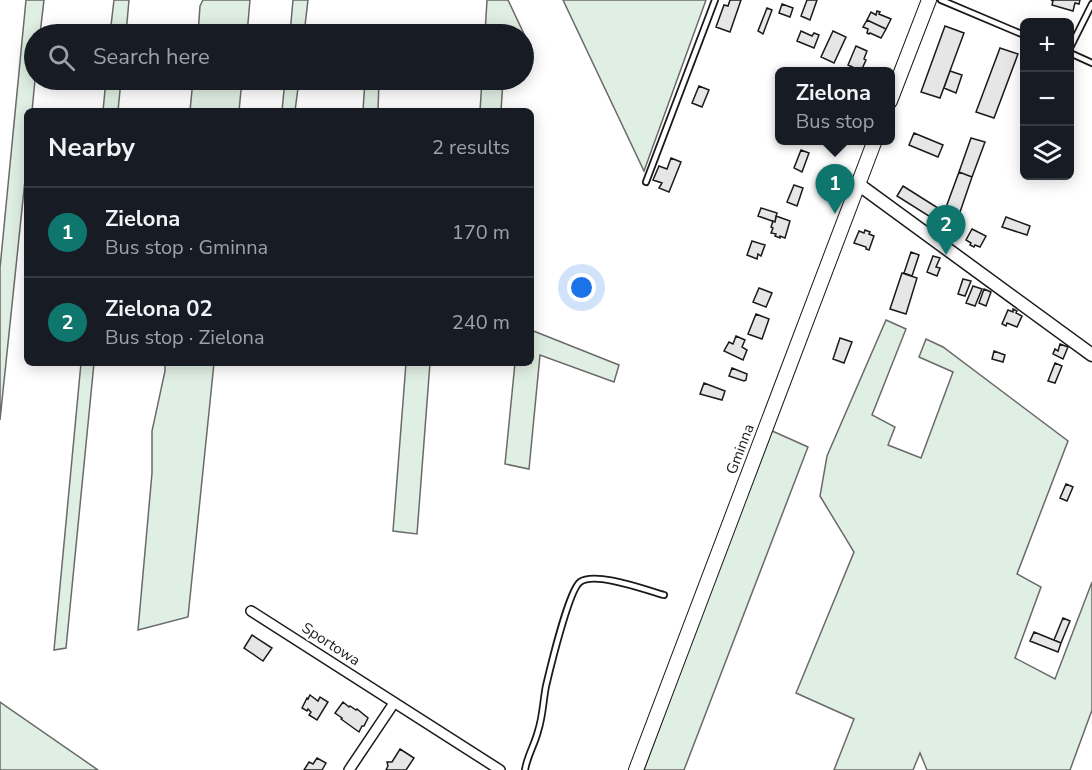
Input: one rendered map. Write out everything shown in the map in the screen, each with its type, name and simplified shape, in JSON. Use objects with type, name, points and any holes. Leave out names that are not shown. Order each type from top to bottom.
[{"type":"main road","points":[[895,90],[929,0]]},
{"type":"main road","name":"Gminna","points":[[636,770],[873,145]]},
{"type":"street","points":[[858,184],[1092,355]]},
{"type":"street","name":"Sportowa","points":[[252,611],[500,770]]},
{"type":"street","points":[[349,770],[394,703]]},
{"type":"lane","points":[[646,182],[715,0]]},
{"type":"lane","points":[[941,0],[1020,33]]},
{"type":"lane","points":[[1074,40],[1092,4]]},
{"type":"lane","points":[[1074,55],[1092,63]]},
{"type":"lane","points":[[525,770],[539,729],[554,652],[575,587],[580,581],[587,579],[604,579],[664,595]]},
{"type":"green space","points":[[26,0],[44,0],[41,24],[24,24],[24,90],[34,90],[32,108],[24,108],[24,190],[0,420],[0,268]]},
{"type":"green space","points":[[114,0],[129,0],[127,24],[111,24]]},
{"type":"green space","points":[[203,0],[250,0],[248,24],[199,24],[200,6]]},
{"type":"green space","points":[[293,0],[308,0],[305,24],[291,24]]},
{"type":"green space","points":[[487,0],[508,0],[519,24],[486,24]]},
{"type":"green space","points":[[563,0],[706,0],[644,171]]},
{"type":"green space","points":[[105,90],[120,90],[118,108],[103,108]]},
{"type":"green space","points":[[192,90],[241,90],[239,108],[190,108]]},
{"type":"green space","points":[[284,90],[298,90],[295,108],[282,108]]},
{"type":"green space","points":[[364,90],[379,90],[378,108],[363,108]]},
{"type":"green space","points":[[481,90],[502,90],[501,108],[480,108]]},
{"type":"green space","points":[[886,320],[906,329],[872,415],[895,427],[888,445],[921,458],[953,372],[919,357],[926,339],[943,347],[1068,441],[1017,574],[1041,587],[1015,658],[1055,679],[1092,582],[1092,710],[1070,770],[927,770],[920,753],[913,770],[834,770],[854,719],[796,693],[854,552],[820,496],[827,456]]},
{"type":"green space","points":[[534,331],[619,365],[614,382],[540,355],[529,469],[505,464],[515,366],[534,366]]},
{"type":"green space","points":[[81,366],[94,366],[66,648],[54,650]]},
{"type":"green space","points":[[165,366],[214,366],[188,617],[138,630],[152,473],[152,431]]},
{"type":"green space","points":[[406,366],[430,366],[417,534],[393,531]]},
{"type":"green space","points":[[770,430],[808,447],[684,770],[644,770]]},
{"type":"green space","points":[[0,702],[98,770],[0,770]]},
{"type":"building","points":[[730,0],[741,0],[730,32],[716,27],[724,5],[728,6]]},
{"type":"building","points":[[807,0],[817,0],[810,20],[801,16]]},
{"type":"building","points":[[1051,0],[1080,0],[1079,4],[1075,3],[1073,11],[1052,5]]},
{"type":"building","points":[[782,4],[793,8],[790,17],[779,13]]},
{"type":"building","points":[[767,8],[772,10],[763,34],[758,31]]},
{"type":"building","points":[[877,11],[891,19],[886,29],[867,20],[871,12],[876,15]]},
{"type":"building","points":[[867,20],[886,29],[881,38],[867,33],[868,29],[863,27]]},
{"type":"building","points":[[945,26],[964,33],[940,98],[921,92]]},
{"type":"building","points":[[801,31],[812,36],[814,33],[819,35],[814,48],[797,41]]},
{"type":"building","points":[[833,31],[846,37],[834,63],[821,57]]},
{"type":"building","points":[[856,46],[867,51],[863,67],[848,65]]},
{"type":"building","points":[[1000,48],[1018,54],[994,118],[976,112]]},
{"type":"building","points":[[950,71],[962,75],[956,93],[944,88]]},
{"type":"building","points":[[699,86],[709,90],[702,107],[692,103]]},
{"type":"building","points":[[914,133],[943,145],[938,157],[909,145]]},
{"type":"building","points":[[971,138],[985,142],[972,177],[959,172]]},
{"type":"building","points":[[801,150],[809,153],[802,172],[794,168]]},
{"type":"building","points":[[671,158],[681,162],[669,192],[659,188],[662,183],[653,180],[659,166],[667,169]]},
{"type":"building","points":[[959,172],[972,177],[959,215],[945,210]]},
{"type":"building","points":[[794,185],[803,188],[797,206],[787,202]]},
{"type":"building","points":[[903,186],[957,220],[951,230],[897,196]]},
{"type":"building","points":[[761,208],[777,213],[775,222],[758,216]]},
{"type":"building","points":[[776,216],[790,221],[785,238],[771,233]]},
{"type":"building","points":[[1006,217],[1030,226],[1027,235],[1002,227]]},
{"type":"building","points":[[972,229],[986,236],[980,247],[970,245],[971,243],[966,240]]},
{"type":"building","points":[[865,230],[874,236],[869,250],[854,243],[859,231],[864,233]]},
{"type":"building","points":[[752,241],[765,245],[761,256],[758,254],[757,259],[747,255]]},
{"type":"building","points":[[911,252],[919,255],[912,276],[904,273]]},
{"type":"building","points":[[933,256],[940,258],[936,267],[940,268],[937,276],[927,272]]},
{"type":"building","points":[[902,273],[917,278],[906,314],[890,309]]},
{"type":"building","points":[[963,279],[971,281],[965,296],[958,294]]},
{"type":"building","points":[[973,286],[982,289],[975,306],[966,303]]},
{"type":"building","points":[[759,288],[772,293],[766,307],[753,302]]},
{"type":"building","points":[[984,289],[991,292],[986,306],[979,303]]},
{"type":"building","points":[[1013,309],[1022,316],[1017,327],[1007,323],[1006,326],[1002,324],[1008,310],[1013,312]]},
{"type":"building","points":[[756,314],[769,319],[762,339],[748,334]]},
{"type":"building","points":[[736,336],[745,340],[742,347],[747,350],[743,360],[724,351],[729,342],[733,344]]},
{"type":"building","points":[[840,338],[852,342],[844,363],[833,359]]},
{"type":"building","points":[[1060,344],[1068,347],[1063,359],[1053,354],[1055,349],[1058,351]]},
{"type":"building","points":[[994,351],[1005,355],[1003,362],[992,359]]},
{"type":"building","points":[[1055,363],[1062,366],[1055,383],[1048,381]]},
{"type":"building","points":[[732,368],[747,374],[746,380],[729,376]]},
{"type":"building","points":[[704,383],[725,391],[722,400],[700,394]]},
{"type":"building","points":[[1066,484],[1073,487],[1067,501],[1060,498]]},
{"type":"building","points":[[1063,618],[1070,621],[1061,643],[1054,640]]},
{"type":"building","points":[[1034,632],[1061,643],[1058,652],[1030,641]]},
{"type":"building","points":[[252,635],[272,648],[263,661],[244,648]]},
{"type":"building","points":[[310,695],[318,701],[320,697],[328,702],[317,720],[309,715],[311,712],[308,709],[307,711],[302,708]]},
{"type":"building","points":[[343,702],[368,718],[359,732],[335,713]]},
{"type":"building","points":[[400,749],[414,758],[406,770],[386,770],[387,762],[392,762]]},
{"type":"building","points":[[317,758],[326,763],[322,770],[304,770],[309,762],[313,764]]},
{"type":"place","name":"Zielona","points":[[835,214]]},
{"type":"place","name":"Zielona 02","points":[[946,255]]}]
